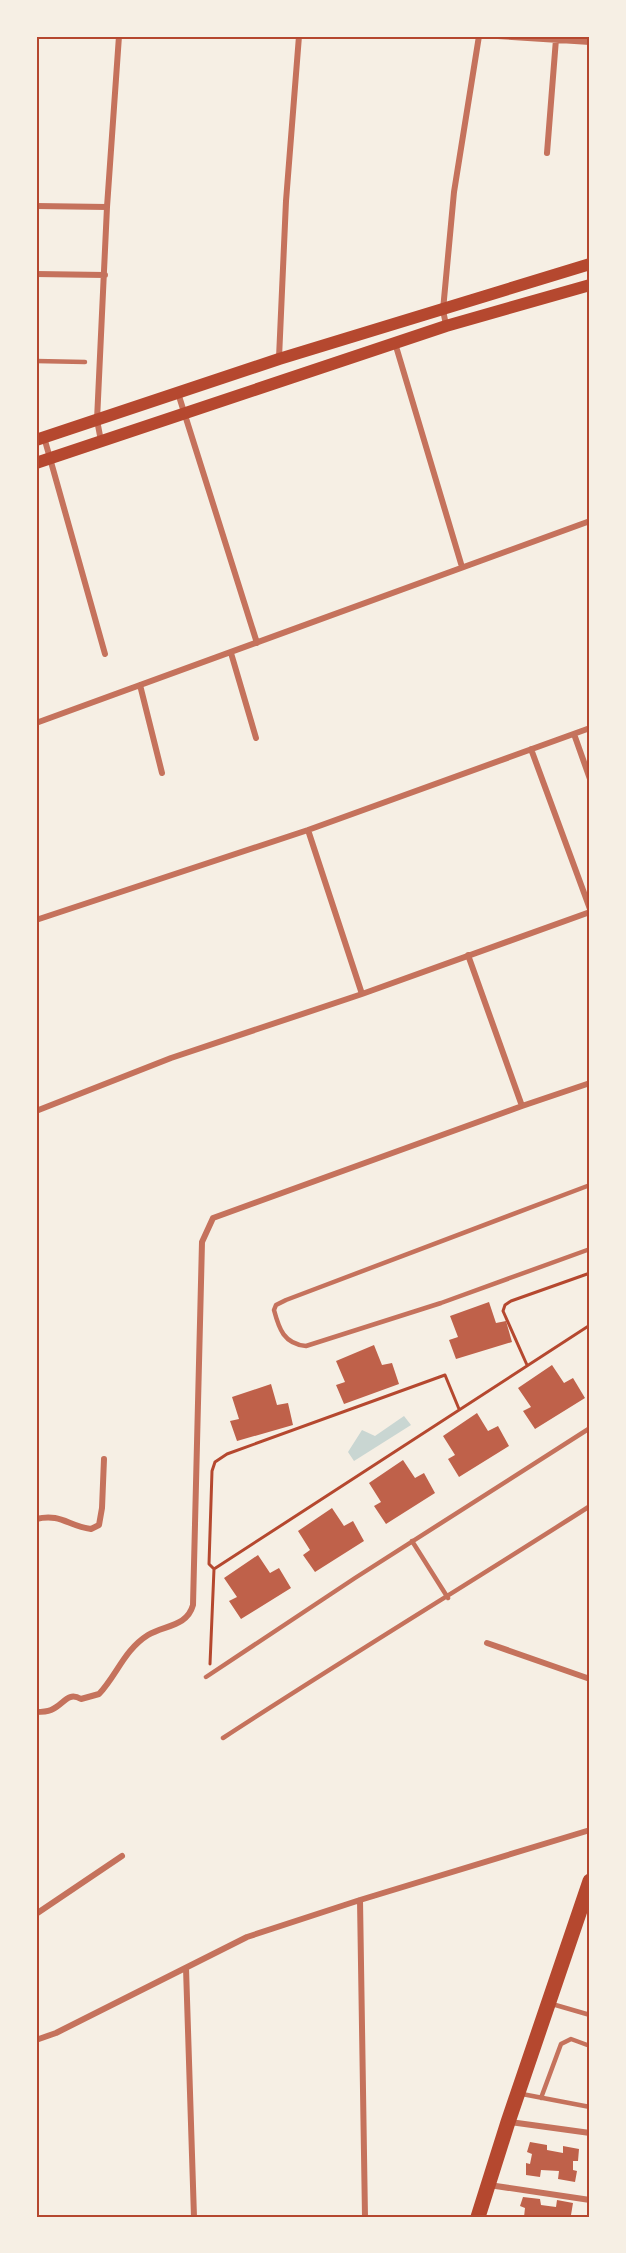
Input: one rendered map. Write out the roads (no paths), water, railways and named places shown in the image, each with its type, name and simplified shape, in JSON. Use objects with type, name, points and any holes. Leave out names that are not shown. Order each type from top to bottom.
[{"type":"main road","points":[[40,439],[279,359],[590,264]]},
{"type":"main road","points":[[36,463],[446,326],[590,285]]},
{"type":"main road","points":[[478,2217],[590,1881]]},
{"type":"street","points":[[101,441],[97,420],[119,36]]},
{"type":"street","points":[[279,359],[286,201],[299,36]]},
{"type":"street","points":[[446,326],[443,310],[454,192],[479,36]]},
{"type":"street","points":[[498,36],[590,42]]},
{"type":"street","points":[[547,153],[556,39]]},
{"type":"street","points":[[36,206],[108,207]]},
{"type":"street","points":[[36,274],[105,275]]},
{"type":"street","points":[[395,343],[462,567]]},
{"type":"street","points":[[178,393],[257,643]]},
{"type":"street","points":[[40,439],[50,458],[105,654]]},
{"type":"street","points":[[36,723],[590,521]]},
{"type":"street","points":[[231,653],[256,738]]},
{"type":"street","points":[[140,685],[162,773]]},
{"type":"street","points":[[36,920],[308,830],[590,728]]},
{"type":"street","points":[[574,734],[590,779]]},
{"type":"street","points":[[36,1111],[171,1058],[362,993],[590,910],[531,748]]},
{"type":"street","points":[[308,830],[362,993]]},
{"type":"street","points":[[468,955],[522,1106]]},
{"type":"street","points":[[36,1712],[53,1710],[69,1696],[75,1695],[81,1699],[99,1694],[125,1655],[137,1643],[162,1628],[179,1623],[191,1613],[202,1242],[213,1218],[590,1083]]},
{"type":"street","points":[[36,1519],[49,1516],[61,1518],[91,1529],[99,1525],[102,1518],[104,1459]]},
{"type":"street","points":[[488,1643],[590,1679]]},
{"type":"street","points":[[36,2040],[56,2033],[247,1937],[590,1830]]},
{"type":"street","points":[[36,1914],[122,1856]]},
{"type":"street","points":[[360,1900],[365,2217]]},
{"type":"street","points":[[186,1968],[194,2217]]},
{"type":"street","points":[[508,2122],[590,2133]]},
{"type":"street","points":[[488,2185],[590,2200]]},
{"type":"lane","points":[[36,360],[85,362]]},
{"type":"lane","points":[[590,1185],[286,1300],[276,1305],[274,1310],[285,1336],[294,1345],[306,1346],[441,1303],[590,1249]]},
{"type":"lane","points":[[208,1676],[412,1541],[590,1428]]},
{"type":"lane","points":[[223,1738],[355,1652],[448,1598],[590,1506]]},
{"type":"lane","points":[[412,1541],[448,1598]]},
{"type":"lane","points":[[549,2002],[590,2015]]},
{"type":"lane","points":[[541,2098],[561,2044],[572,2039],[590,2046]]},
{"type":"lane","points":[[518,2093],[590,2107]]}]
